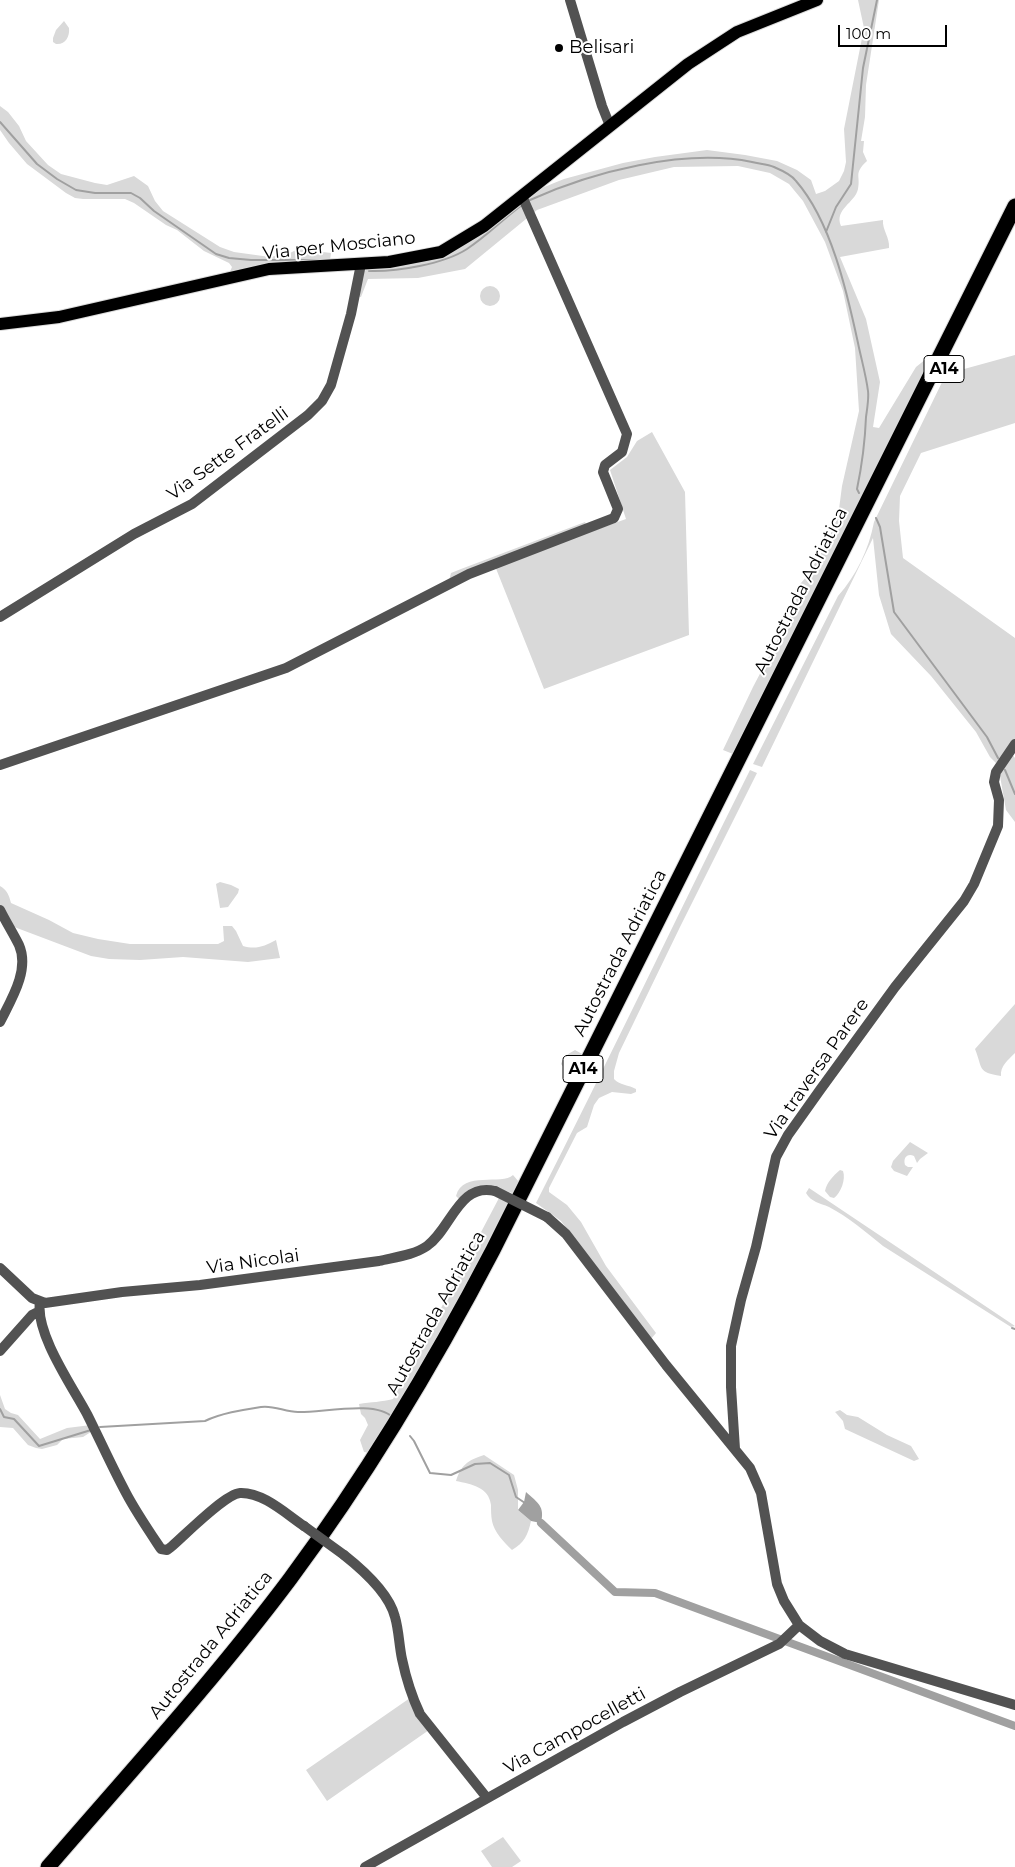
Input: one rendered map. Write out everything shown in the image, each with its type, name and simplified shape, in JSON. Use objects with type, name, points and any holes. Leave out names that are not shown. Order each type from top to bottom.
[{"type":"highway","name":"Autostrada Adriatica","points":[[48,1867],[250,1632],[290,1579],[363,1475],[426,1373],[493,1250],[1015,206]]},
{"type":"highway","name":"Autostrada Adriatica","points":[[61,1867],[211,1694],[275,1615],[367,1487],[431,1384],[508,1241],[1015,228]]},
{"type":"main road","name":"Via per Mosciano","points":[[0,324],[59,317],[269,269],[388,262],[441,252],[484,226],[688,64],[737,32],[817,0]]},
{"type":"street","points":[[570,0],[602,106],[610,126]]},
{"type":"street","points":[[0,765],[286,668],[469,574],[614,518],[618,509],[604,472],[605,465],[622,452],[628,434],[522,196]]},
{"type":"street","name":"Via Sette Fratelli","points":[[0,617],[134,534],[192,504],[308,415],[322,401],[331,385],[351,314],[361,264]]},
{"type":"street","name":"Via traversa Parere","points":[[735,1449],[731,1387],[731,1346],[776,1157],[810,1104],[895,987],[964,901],[974,884],[998,826],[999,800],[994,782],[996,772],[1015,744]]},
{"type":"street","points":[[0,910],[20,946],[23,961],[18,984],[0,1022]]},
{"type":"street","name":"Via Nicolai","points":[[39,1307],[122,1292],[200,1285],[406,1256],[432,1242],[468,1196],[481,1190],[495,1191],[547,1217],[566,1234],[666,1364],[735,1449]]},
{"type":"street","points":[[0,1268],[39,1307],[47,1339],[57,1360],[86,1412],[126,1492],[161,1549],[167,1550],[171,1547],[222,1502],[236,1494],[245,1493],[262,1498],[344,1555],[362,1570],[380,1590],[395,1615],[402,1659],[420,1714],[487,1798]]},
{"type":"street","points":[[0,1352],[39,1307]]},
{"type":"street","points":[[735,1449],[754,1476],[761,1494],[777,1584],[784,1601],[799,1625],[845,1654],[1015,1705]]},
{"type":"street","name":"Via Campocelletti","points":[[365,1867],[680,1692],[783,1640],[799,1625]]},
{"type":"shaded area","points":[[858,0],[879,0],[866,85],[865,117],[861,141],[864,141],[863,152],[867,161],[860,169],[858,175],[859,184],[856,194],[840,215],[840,220],[841,226],[883,220],[889,248],[840,257],[866,319],[880,382],[873,427],[879,428],[916,367],[926,359],[924,372],[733,754],[723,750],[753,687],[797,603],[795,590],[807,576],[825,547],[838,517],[842,486],[859,411],[855,348],[843,291],[825,242],[803,201],[789,184],[770,173],[738,166],[674,167],[619,180],[537,210],[465,269],[418,278],[368,279],[361,297],[356,296],[364,271],[374,267],[430,258],[527,194],[564,179],[623,163],[707,150],[745,155],[777,161],[797,170],[811,180],[816,194],[825,191],[839,181],[846,162],[844,129],[864,28]]},
{"type":"shaded area","points":[[64,21],[69,28],[68,37],[64,42],[56,44],[53,42],[53,38],[56,30]]},
{"type":"shaded area","points":[[0,106],[8,112],[19,126],[26,141],[48,165],[61,174],[107,185],[134,176],[148,186],[155,201],[163,211],[220,247],[234,252],[270,257],[290,253],[298,249],[331,253],[330,260],[229,274],[232,267],[229,263],[204,251],[177,230],[166,225],[134,203],[125,199],[75,198],[66,193],[27,164],[9,143],[0,130]]},
{"type":"shaded area","points":[[490,286],[497,289],[500,296],[497,303],[490,306],[483,303],[480,296],[483,289]]},
{"type":"shaded area","points":[[1015,355],[1015,423],[921,453],[900,496],[899,521],[903,558],[1015,638],[1015,742],[996,763],[990,757],[976,732],[931,676],[891,634],[879,595],[873,538],[762,767],[753,764],[838,596],[851,580],[861,562],[874,522],[946,374]]},
{"type":"shaded area","points":[[652,432],[685,492],[689,635],[544,689],[495,566],[626,519],[610,470],[627,457],[637,441]]},
{"type":"shaded area","points":[[585,522],[587,526],[449,581],[451,573]]},
{"type":"shaded area","points":[[1012,754],[1015,758],[1015,822],[1006,810],[1000,776],[1002,769]]},
{"type":"shaded area","points":[[750,770],[757,773],[619,1053],[614,1071],[614,1079],[619,1083],[636,1089],[636,1092],[631,1094],[612,1092],[599,1098],[594,1105],[587,1127],[577,1133],[549,1188],[549,1192],[567,1205],[581,1222],[606,1266],[656,1333],[651,1339],[561,1221],[536,1203]]},
{"type":"shaded area","points":[[220,882],[239,889],[228,907],[220,908],[216,884]]},
{"type":"shaded area","points":[[0,886],[7,893],[11,903],[73,933],[130,944],[218,944],[224,941],[223,926],[232,926],[243,946],[260,947],[276,940],[280,958],[248,962],[183,957],[140,960],[109,959],[91,956],[9,925],[0,906]]},
{"type":"shaded area","points":[[1015,1004],[1015,1053],[1003,1066],[1001,1076],[988,1073],[980,1065],[975,1049]]},
{"type":"shaded area","points":[[575,1050],[584,1055],[576,1070],[565,1069],[561,1064],[562,1061]]},
{"type":"shaded area","points":[[910,1142],[928,1153],[917,1163],[914,1156],[909,1155],[906,1157],[905,1165],[913,1167],[907,1176],[894,1171],[891,1167],[893,1161]]},
{"type":"shaded area","points":[[840,1170],[844,1174],[842,1186],[837,1196],[834,1198],[830,1197],[825,1191],[826,1188],[831,1179]]},
{"type":"shaded area","points":[[513,1175],[519,1182],[512,1193],[493,1187],[460,1200],[456,1196],[460,1188],[466,1183],[508,1178]]},
{"type":"shaded area","points":[[809,1188],[1015,1326],[1011,1327],[883,1246],[836,1211],[813,1200],[806,1193]]},
{"type":"shaded area","points":[[499,1198],[508,1202],[451,1315],[370,1453],[364,1452],[360,1440],[368,1425],[361,1414],[359,1404],[393,1399]]},
{"type":"shaded area","points":[[0,1395],[5,1409],[18,1415],[40,1439],[67,1428],[91,1425],[94,1430],[83,1437],[63,1439],[57,1445],[42,1449],[36,1448],[28,1445],[13,1428],[0,1427]]},
{"type":"shaded area","points":[[840,1410],[847,1415],[858,1417],[887,1435],[911,1446],[919,1459],[914,1461],[845,1429],[843,1421],[835,1412]]},
{"type":"shaded area","points":[[484,1455],[514,1475],[518,1490],[518,1510],[531,1521],[525,1538],[512,1550],[493,1525],[490,1499],[487,1494],[478,1487],[456,1481],[460,1471],[466,1464]]},
{"type":"shaded area","points":[[526,1492],[540,1505],[542,1513],[541,1523],[531,1521],[518,1510],[524,1502]]},
{"type":"shaded area","points":[[410,1698],[429,1730],[327,1801],[306,1770]]},
{"type":"shaded area","points":[[503,1837],[521,1861],[512,1867],[492,1867],[481,1851]]},
{"type":"waterway","points":[[826,232],[836,207],[851,184],[863,68],[877,0]]},
{"type":"waterway","points":[[0,122],[37,164],[57,179],[76,190],[95,193],[131,193],[216,254],[229,258],[251,260],[319,260]]},
{"type":"waterway","points":[[530,200],[581,180],[639,165],[668,160],[725,158],[769,165],[792,177],[808,197],[828,236],[849,302],[865,373],[868,397],[863,453],[857,489],[859,493]]},
{"type":"waterway","points":[[369,271],[419,266],[446,259],[467,249],[522,205]]},
{"type":"waterway","points":[[876,518],[880,527],[894,612],[987,737],[998,758]]},
{"type":"waterway","points":[[1005,770],[1015,794]]},
{"type":"waterway","points":[[100,1427],[205,1421],[232,1412],[266,1407],[298,1412],[347,1408],[374,1409],[392,1417]]},
{"type":"waterway","points":[[0,1409],[4,1417],[14,1419],[39,1446],[91,1430]]},
{"type":"waterway","points":[[410,1436],[430,1473],[451,1475],[475,1464],[490,1463],[509,1475],[516,1497],[525,1503]]},
{"type":"waterway","points":[[541,1523],[615,1592],[655,1593],[1015,1726]]},
{"type":"place","name":"Belisari","points":[[559,48]]}]
